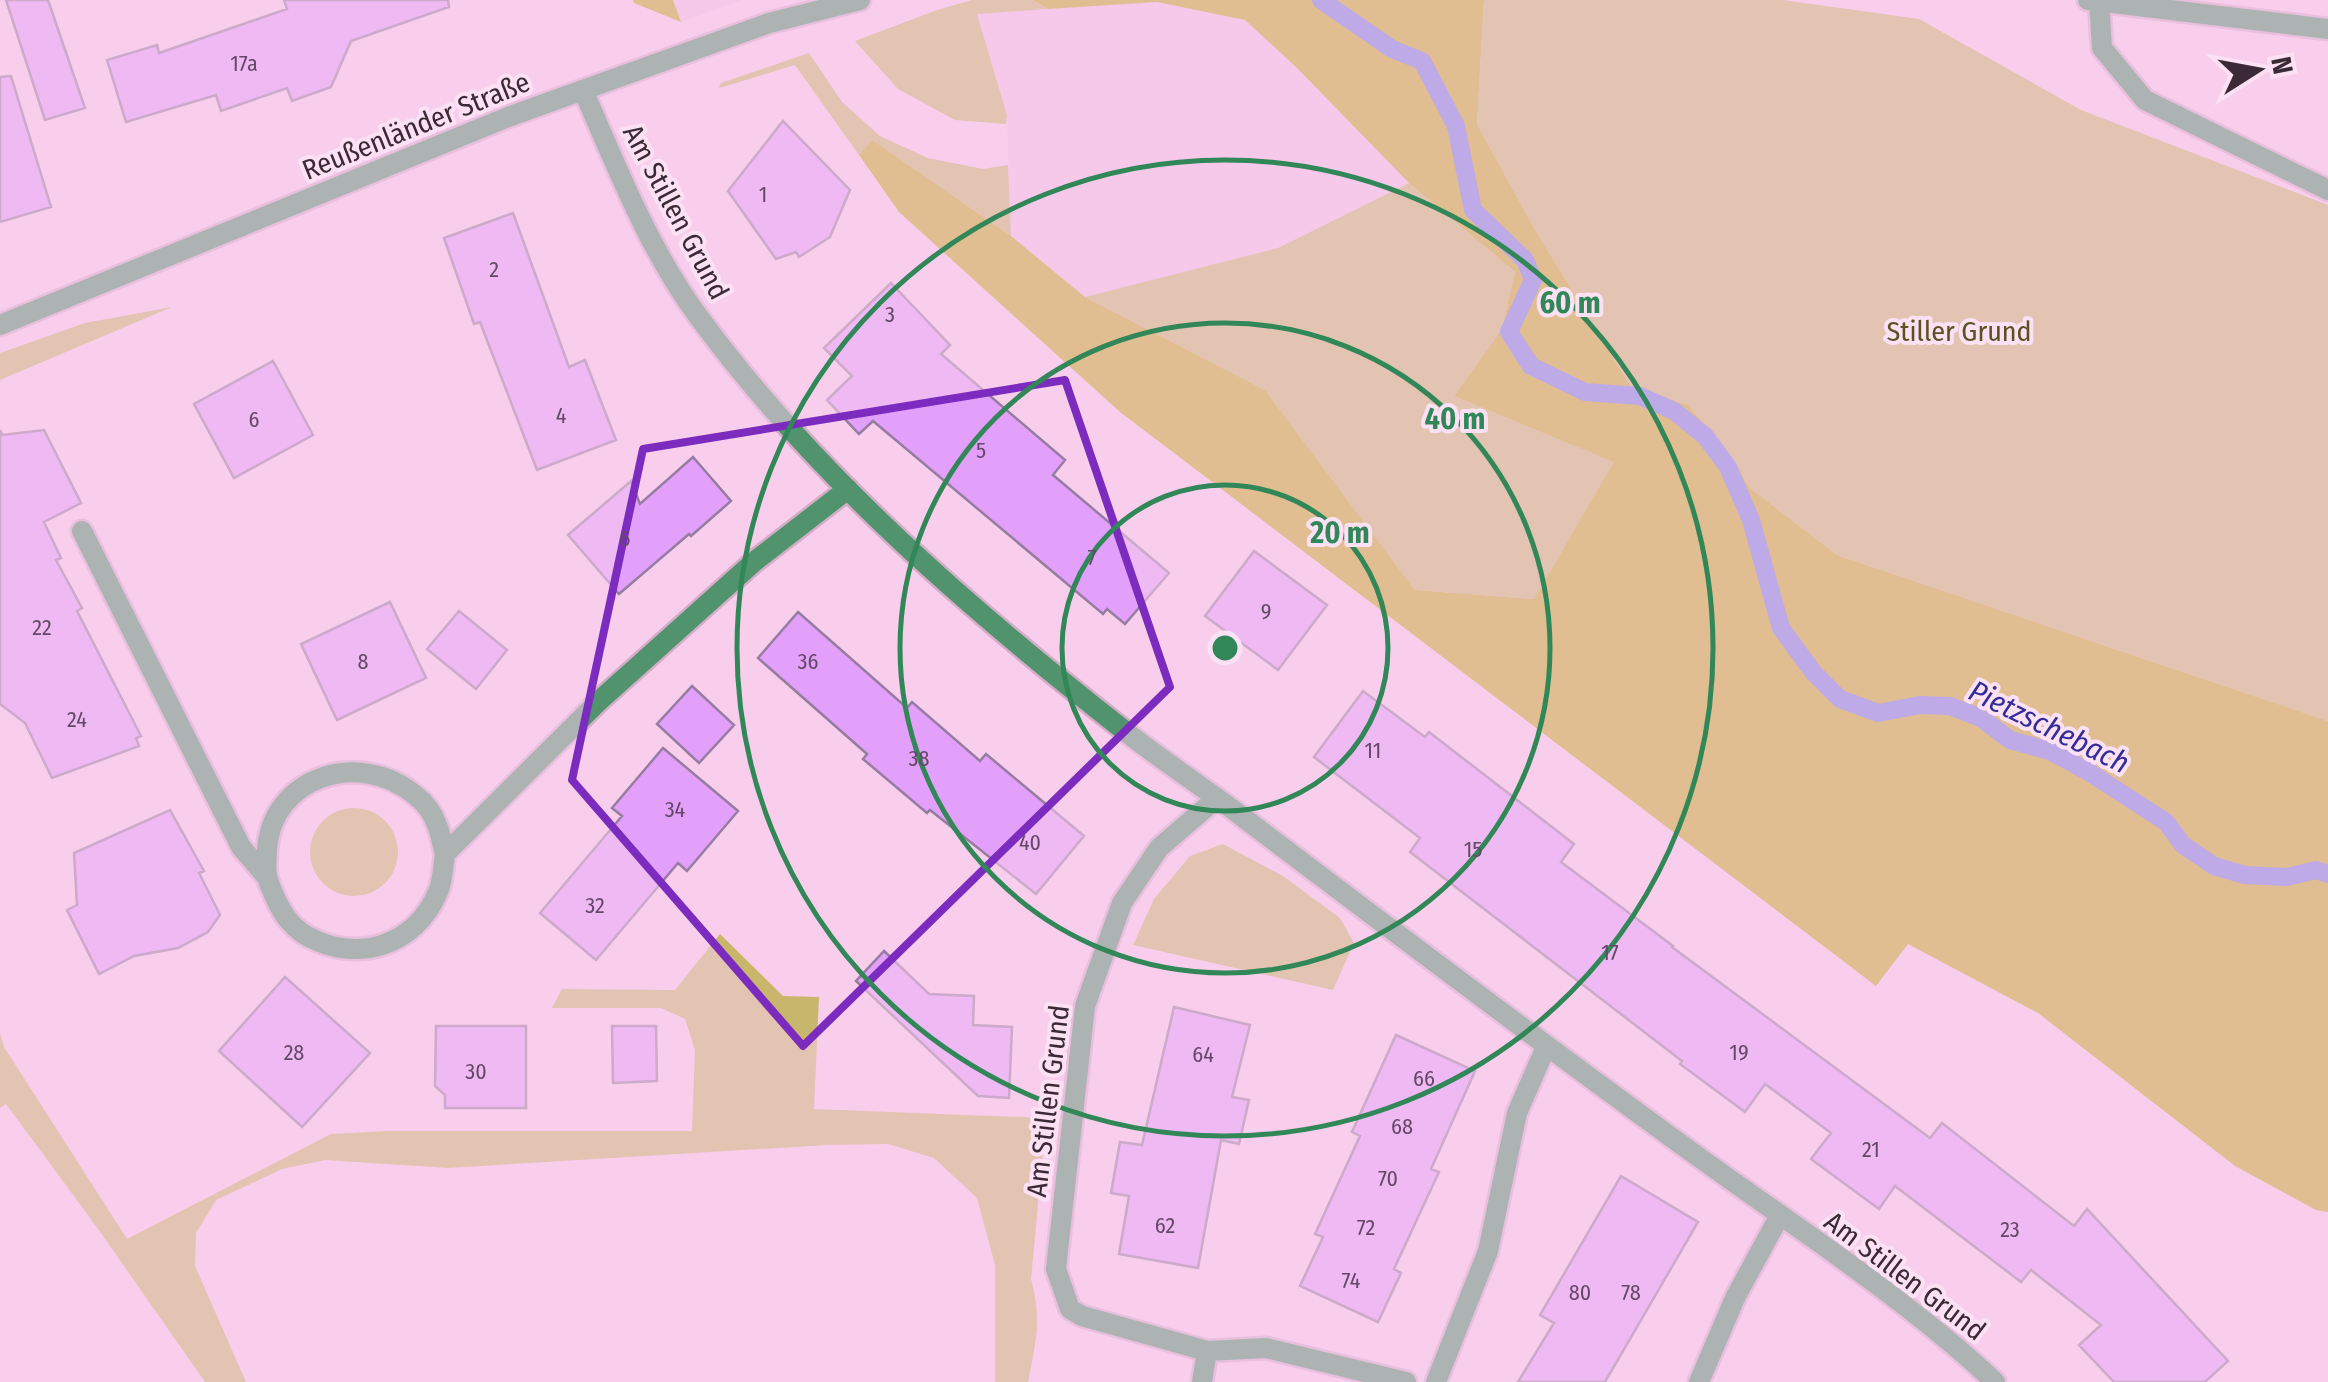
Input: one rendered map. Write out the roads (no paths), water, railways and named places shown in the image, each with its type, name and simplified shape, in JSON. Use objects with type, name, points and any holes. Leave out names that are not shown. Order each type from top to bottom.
[{"type":"street","name":"Reußenländer Straße","points":[[0,325],[490,124],[769,23],[860,0]]},
{"type":"street","points":[[2088,0],[2328,29]]},
{"type":"street","points":[[2098,1],[2102,48],[2145,100],[2328,190]]},
{"type":"street","name":"Am Stillen Grund","points":[[584,90],[619,172],[671,275],[697,315],[780,417],[848,488],[1018,645],[1132,736],[1546,1046],[1879,1286],[1962,1350],[1995,1382]]},
{"type":"street","points":[[444,854],[599,701],[755,561],[848,488]]},
{"type":"street","points":[[82,531],[240,847],[266,876],[280,910],[297,930],[324,946],[355,951],[390,944],[419,924],[440,890],[444,854],[436,822],[424,802],[402,784],[379,774],[354,770],[321,777],[300,789],[282,808],[268,835],[266,876]]},
{"type":"street","name":"Am Stillen Grund","points":[[1216,798],[1159,848],[1122,903],[1085,1006],[1056,1269],[1070,1309],[1082,1316],[1207,1351],[1266,1348],[1406,1382]]},
{"type":"street","points":[[1436,1382],[1488,1251],[1516,1113],[1546,1046]]},
{"type":"street","points":[[1699,1382],[1735,1298],[1780,1216]]},
{"type":"street","points":[[1202,1382],[1207,1351]]},
{"type":"waterway","name":"Pietzschebach","points":[[1321,0],[1392,49],[1422,61],[1456,126],[1473,210],[1525,260],[1533,280],[1509,332],[1531,366],[1585,392],[1640,396],[1674,411],[1705,436],[1728,467],[1751,520],[1781,628],[1813,672],[1840,699],[1878,713],[1920,705],[1950,706],[1981,718],[2010,740],[2050,751],[2087,771],[2166,822],[2183,845],[2214,866],[2245,875],[2287,877],[2316,870],[2328,874]]},
{"type":"park label","name":"Stiller Grund","points":[[1959,331]]}]
